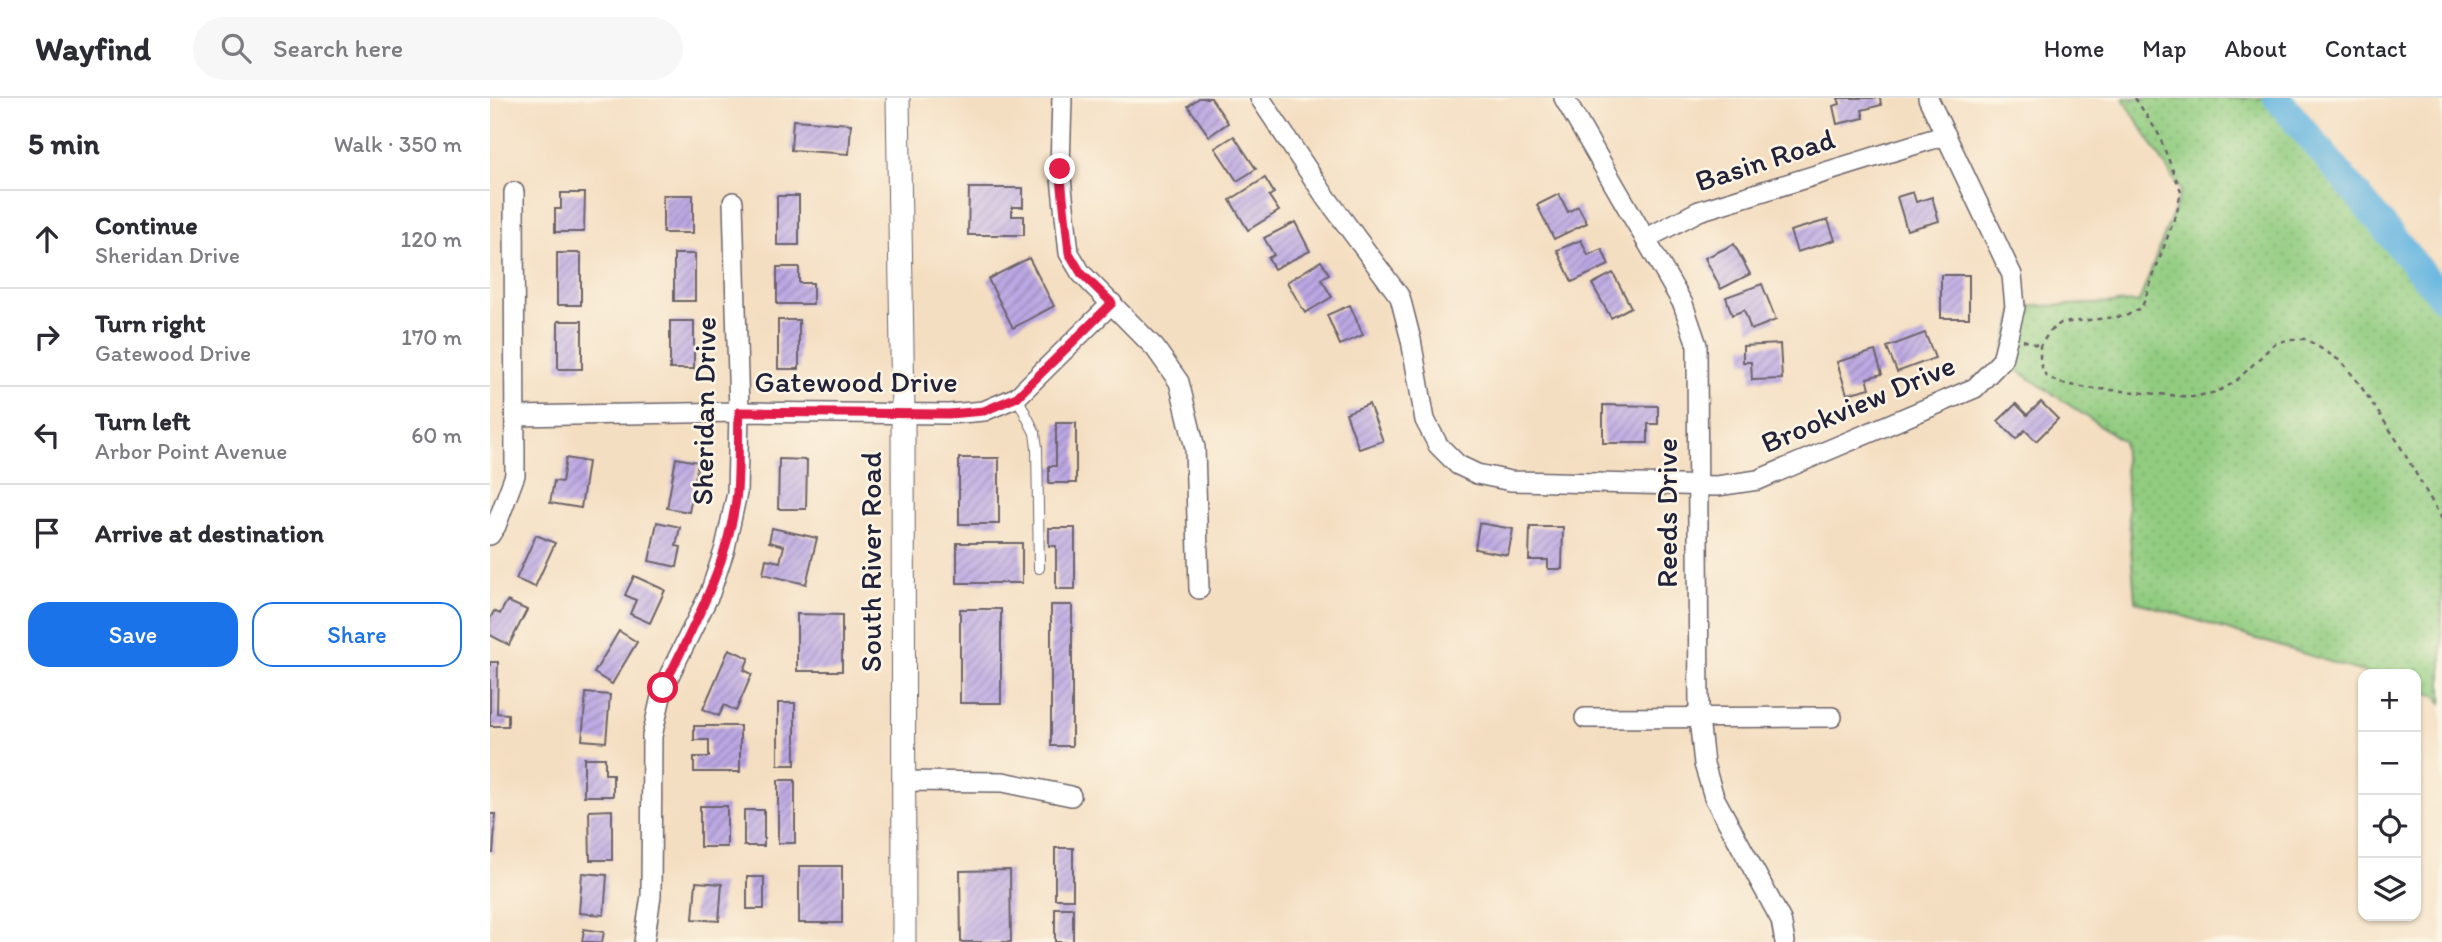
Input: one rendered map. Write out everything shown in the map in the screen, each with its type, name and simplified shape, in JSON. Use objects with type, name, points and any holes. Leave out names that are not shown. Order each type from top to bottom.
[{"type":"street","name":"South River Road","points":[[898,98],[903,412],[904,942]]},
{"type":"street","points":[[1062,98],[1060,169],[1069,253],[1081,273],[1154,348],[1179,382],[1195,448],[1199,589]]},
{"type":"street","name":"Brookview Drive","points":[[1260,98],[1323,193],[1400,297],[1411,340],[1425,420],[1438,445],[1458,465],[1477,474],[1511,481],[1717,486],[1758,480],[1975,388],[2002,360],[2015,307],[2012,275],[1928,98]]},
{"type":"street","name":"Reeds Drive","points":[[1564,98],[1683,304],[1697,345],[1699,718],[1704,764],[1714,797],[1781,920],[1785,942]]},
{"type":"street","name":"Basin Road","points":[[1645,239],[1699,211],[1946,135]]},
{"type":"street","points":[[490,535],[515,475],[514,192]]},
{"type":"street","name":"Sheridan Drive","points":[[644,942],[651,896],[652,736],[663,688],[710,593],[725,548],[737,493],[739,412],[733,202]]},
{"type":"street","name":"Gatewood Drive","points":[[516,416],[739,412],[949,414],[984,411],[1017,397],[1112,303]]},
{"type":"street","points":[[1585,718],[1832,717]]},
{"type":"street","points":[[902,780],[1003,782],[1071,796]]},
{"type":"lane","points":[[1017,397],[1035,433],[1037,448],[1039,568]]},
{"type":"path","points":[[2135,98],[2158,133],[2172,164],[2181,191],[2177,211],[2142,307],[2126,316],[2061,323],[2050,331],[2040,346],[2040,363],[2046,376],[2060,383],[2088,388],[2193,397],[2217,392],[2235,382],[2274,344],[2290,339],[2306,339],[2342,362],[2358,382],[2396,439],[2442,519]]},
{"type":"green space","points":[[2123,98],[2280,98],[2380,223],[2442,287],[2442,703],[2437,696],[2421,691],[2421,669],[2358,671],[2135,601],[2123,441],[2002,360],[2015,307],[2139,302],[2181,191]]},
{"type":"building","points":[[1199,98],[1211,98],[1228,123],[1209,136],[1188,106]]},
{"type":"building","points":[[1838,98],[1880,98],[1881,105],[1862,110],[1864,118],[1837,124],[1833,106],[1840,104]]},
{"type":"building","points":[[793,120],[851,124],[849,154],[791,150]]},
{"type":"building","points":[[1234,136],[1256,169],[1237,181],[1215,148]]},
{"type":"building","points":[[1265,178],[1274,193],[1269,196],[1279,211],[1248,230],[1230,200]]},
{"type":"building","points":[[969,188],[1023,188],[1023,207],[1012,207],[1012,216],[1024,216],[1024,235],[968,235]]},
{"type":"building","points":[[1913,192],[1916,202],[1932,197],[1939,221],[1907,230],[1897,197]]},
{"type":"building","points":[[561,193],[585,193],[584,232],[555,232],[555,209],[561,209]]},
{"type":"building","points":[[1559,194],[1568,212],[1578,206],[1587,223],[1554,239],[1537,205]]},
{"type":"building","points":[[663,195],[693,195],[693,233],[663,233]]},
{"type":"building","points":[[777,196],[799,196],[799,245],[777,245]]},
{"type":"building","points":[[1828,220],[1835,240],[1797,252],[1790,231]]},
{"type":"building","points":[[1295,222],[1310,251],[1274,269],[1268,258],[1274,255],[1264,238]]},
{"type":"building","points":[[1581,240],[1588,255],[1602,249],[1609,265],[1572,282],[1557,250]]},
{"type":"building","points":[[1734,244],[1750,274],[1721,289],[1705,258]]},
{"type":"building","points":[[557,253],[581,253],[581,305],[557,305]]},
{"type":"building","points":[[674,254],[695,254],[695,301],[674,301]]},
{"type":"building","points":[[1029,258],[1054,306],[1013,328],[988,279]]},
{"type":"building","points":[[1321,261],[1329,274],[1321,279],[1332,297],[1305,313],[1287,282]]},
{"type":"building","points":[[777,267],[799,267],[799,283],[813,283],[813,304],[777,304]]},
{"type":"building","points":[[1613,273],[1631,307],[1611,318],[1592,284]]},
{"type":"building","points":[[1941,275],[1969,275],[1969,318],[1941,318]]},
{"type":"building","points":[[1762,284],[1776,320],[1751,330],[1744,310],[1732,315],[1726,297]]},
{"type":"building","points":[[1350,305],[1363,335],[1340,345],[1327,315]]},
{"type":"building","points":[[778,320],[799,320],[799,369],[778,369]]},
{"type":"building","points":[[558,321],[582,321],[582,369],[558,369]]},
{"type":"building","points":[[670,321],[694,321],[694,369],[670,369]]},
{"type":"building","points":[[1925,333],[1935,358],[1897,372],[1887,347]]},
{"type":"building","points":[[1780,344],[1782,379],[1752,380],[1751,362],[1743,362],[1743,346]]},
{"type":"building","points":[[1875,351],[1882,374],[1867,378],[1870,388],[1847,394],[1837,362]]},
{"type":"building","points":[[2041,402],[2058,419],[2036,441],[2025,430],[2016,439],[1998,421],[2016,404],[2027,415]]},
{"type":"building","points":[[1369,404],[1383,441],[1359,449],[1346,413]]},
{"type":"building","points":[[1603,405],[1658,406],[1658,424],[1648,424],[1648,443],[1603,443]]},
{"type":"building","points":[[1056,423],[1076,423],[1076,483],[1049,483],[1049,466],[1056,466]]},
{"type":"building","points":[[566,458],[588,462],[581,508],[550,503],[554,481],[562,482]]},
{"type":"building","points":[[676,458],[698,462],[689,512],[667,508]]},
{"type":"building","points":[[959,458],[999,458],[999,524],[959,524]]},
{"type":"building","points":[[779,459],[807,460],[806,509],[778,509]]},
{"type":"building","points":[[657,522],[680,527],[676,546],[681,547],[677,567],[649,561]]},
{"type":"building","points":[[1479,523],[1513,529],[1508,555],[1475,549]]},
{"type":"building","points":[[1530,527],[1563,527],[1562,569],[1548,569],[1548,560],[1529,560]]},
{"type":"building","points":[[772,528],[817,538],[806,584],[763,574],[766,559],[780,562],[784,546],[769,542]]},
{"type":"building","points":[[1049,528],[1075,528],[1075,589],[1056,589],[1056,546],[1049,546]]},
{"type":"building","points":[[536,535],[555,543],[535,587],[516,579]]},
{"type":"building","points":[[957,543],[1022,543],[1022,583],[957,583]]},
{"type":"building","points":[[634,576],[665,590],[650,623],[630,614],[636,600],[625,595]]},
{"type":"building","points":[[507,601],[527,610],[509,645],[490,635],[490,619],[494,611],[500,614]]},
{"type":"building","points":[[1051,605],[1072,605],[1072,746],[1051,746]]},
{"type":"building","points":[[960,609],[1001,609],[1001,703],[960,703]]},
{"type":"building","points":[[797,614],[842,615],[842,671],[797,671]]},
{"type":"building","points":[[619,631],[637,642],[612,684],[594,673]]},
{"type":"building","points":[[729,649],[749,658],[744,670],[752,674],[736,711],[724,705],[719,716],[703,709]]},
{"type":"building","points":[[490,662],[498,662],[497,713],[508,714],[508,726],[490,726]]},
{"type":"building","points":[[586,693],[610,695],[606,742],[582,740]]},
{"type":"building","points":[[778,703],[795,703],[795,765],[778,765]]},
{"type":"building","points":[[694,726],[740,726],[740,772],[694,772],[694,757],[709,757],[709,740],[694,740]]},
{"type":"building","points":[[584,758],[605,758],[605,774],[613,774],[613,796],[584,796]]},
{"type":"building","points":[[778,780],[795,780],[795,843],[778,843]]},
{"type":"building","points":[[700,806],[727,806],[727,847],[700,847]]},
{"type":"building","points":[[612,810],[612,860],[590,860],[589,811]]},
{"type":"building","points":[[744,810],[764,810],[764,846],[744,846]]},
{"type":"building","points":[[490,814],[496,814],[493,853],[490,853]]},
{"type":"building","points":[[1055,848],[1073,848],[1073,899],[1055,899]]},
{"type":"building","points":[[799,866],[842,866],[842,923],[799,923]]},
{"type":"building","points":[[1010,870],[1011,942],[961,942],[960,871]]},
{"type":"building","points":[[582,873],[607,875],[604,915],[579,913]]},
{"type":"building","points":[[747,877],[764,877],[764,909],[747,909]]},
{"type":"building","points":[[696,882],[722,884],[719,921],[693,919]]},
{"type":"building","points":[[1055,908],[1073,908],[1073,942],[1055,942]]},
{"type":"building","points":[[584,929],[604,932],[602,942],[582,942]]},
{"type":"waterway","points":[[2277,98],[2442,297]]},
{"type":"route","points":[[663,688],[710,593],[725,548],[737,493],[739,412],[949,414],[984,411],[1017,397],[1112,303],[1081,273],[1069,253],[1060,169]]}]
